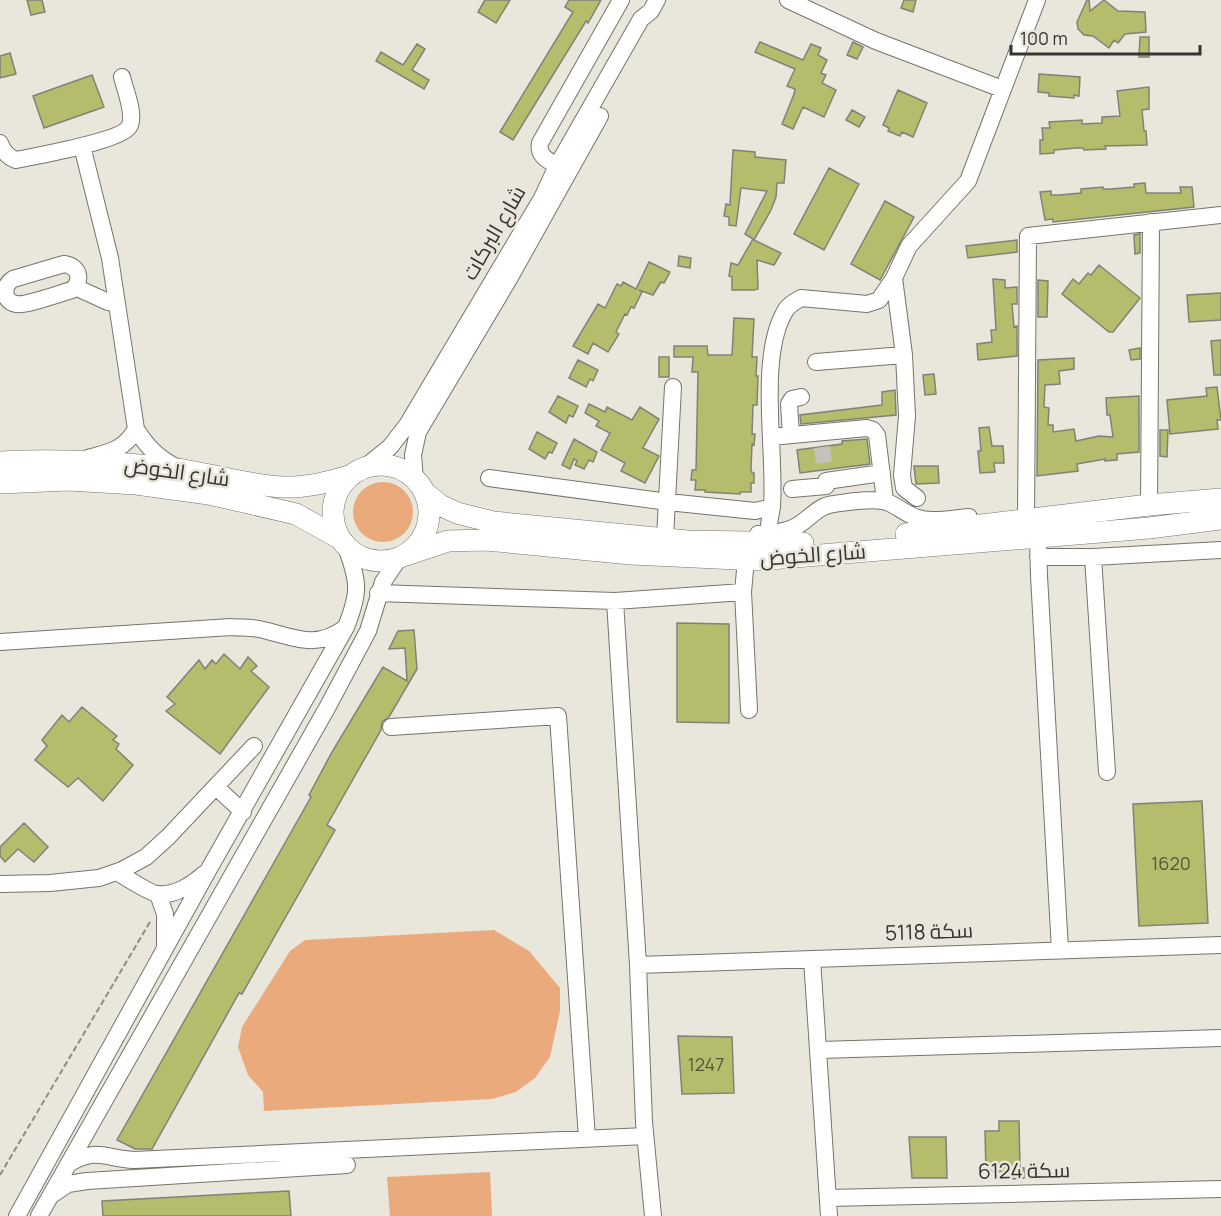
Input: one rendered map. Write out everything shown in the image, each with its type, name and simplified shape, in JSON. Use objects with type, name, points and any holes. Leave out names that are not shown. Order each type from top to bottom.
[{"type":"main road","name":"شارع الخوض","points":[[0,462],[80,460],[185,470],[283,488],[317,484],[358,471]]},
{"type":"main road","points":[[378,465],[392,466],[405,471],[420,486],[428,506],[429,520],[425,534],[417,546],[402,556],[385,561],[371,561],[358,556],[343,542],[333,518],[335,497],[342,484],[358,471],[378,465]]},
{"type":"main road","name":"شارع الخوض","points":[[0,483],[91,481],[136,484],[209,494],[296,514],[343,542]]},
{"type":"main road","name":"شارع الخوض","points":[[420,486],[440,505],[474,519],[695,541],[781,544],[887,537],[989,524],[1034,538],[1149,505],[1221,499]]},
{"type":"main road","name":"شارع الخوض","points":[[402,556],[448,541],[486,540],[631,554],[746,560],[1034,538],[1221,519]]},
{"type":"street","points":[[509,279],[514,261],[561,171],[541,154],[540,143],[621,0]]},
{"type":"street","points":[[788,0],[876,41],[1002,89]]},
{"type":"street","points":[[769,533],[772,507],[773,353],[777,331],[784,312],[791,303],[801,298],[873,304],[879,300],[894,278],[909,246],[968,181],[1037,0]]},
{"type":"street","name":"شارع البركات","points":[[358,471],[390,447],[403,431],[542,198],[557,166],[641,20],[654,5]]},
{"type":"street","name":"شارع البركات","points":[[420,486],[413,455],[418,432],[509,279],[613,92],[650,21],[654,5]]},
{"type":"street","points":[[0,143],[2,150],[10,158],[16,160],[82,146],[124,132],[129,127],[132,117],[122,77]]},
{"type":"street","points":[[82,146],[111,258],[136,429],[156,455],[185,470]]},
{"type":"street","points":[[1060,950],[1034,538],[1026,238],[1030,234],[1221,215]]},
{"type":"street","points":[[1149,505],[1151,222]]},
{"type":"street","points":[[894,278],[904,355],[907,416],[902,475],[904,488],[917,498]]},
{"type":"street","points":[[75,287],[117,304]]},
{"type":"street","points":[[816,362],[904,355]]},
{"type":"street","points":[[666,538],[672,387]]},
{"type":"street","points":[[792,435],[790,402],[792,399],[801,398]]},
{"type":"street","points":[[771,437],[792,435],[821,440],[867,428],[873,430],[877,435],[885,501]]},
{"type":"street","points":[[80,460],[121,447],[130,441],[136,429]]},
{"type":"street","points":[[792,489],[825,479],[882,473]]},
{"type":"street","points":[[489,478],[755,511],[772,507]]},
{"type":"street","points":[[825,479],[828,504]]},
{"type":"street","points":[[695,541],[721,535],[786,530],[828,504],[885,501],[919,519],[969,517],[989,524]]},
{"type":"street","points":[[772,507],[783,517],[802,522]]},
{"type":"street","points":[[1034,538],[1093,557],[1221,550]]},
{"type":"street","points":[[17,1216],[346,627],[356,603],[357,588],[355,574],[343,542]]},
{"type":"street","points":[[39,1216],[362,645],[378,593],[388,572],[402,556]]},
{"type":"street","points":[[1093,557],[1107,772]]},
{"type":"street","points":[[746,560],[743,592],[749,710]]},
{"type":"street","points":[[378,593],[615,601],[743,592]]},
{"type":"street","points":[[615,601],[638,965],[645,1136],[653,1216]]},
{"type":"street","points":[[0,642],[231,627],[257,628],[306,642],[326,639],[346,627]]},
{"type":"street","points":[[306,642],[316,662],[314,684]]},
{"type":"street","points":[[391,727],[558,716],[587,1138]]},
{"type":"street","points":[[0,884],[50,883],[99,878],[147,857],[254,746]]},
{"type":"street","points":[[216,787],[243,812]]},
{"type":"street","points":[[159,899],[195,883],[209,869]]},
{"type":"street","points":[[117,872],[159,899],[165,914],[165,951]]},
{"type":"street","name":"سكة 5118","points":[[638,965],[1221,945]]},
{"type":"street","points":[[812,959],[820,1050],[829,1216]]},
{"type":"street","points":[[820,1050],[1221,1038]]},
{"type":"street","points":[[93,1123],[102,1153]]},
{"type":"street","points":[[70,1162],[102,1153],[134,1160],[645,1136]]},
{"type":"street","points":[[50,1197],[68,1184],[87,1181],[347,1165]]},
{"type":"street","name":"سكة 6124","points":[[828,1198],[1221,1189]]},
{"type":"path","points":[[0,1175],[159,899]]},
{"type":"shaded area","points":[[377,482],[389,482],[400,487],[408,495],[413,512],[411,524],[400,537],[389,542],[377,542],[366,537],[358,529],[353,518],[353,506],[358,495],[366,487]]},
{"type":"shaded area","points":[[494,930],[529,951],[560,988],[560,1011],[550,1057],[535,1078],[516,1092],[492,1099],[264,1111],[263,1092],[248,1075],[238,1047],[242,1027],[290,951],[305,940]]},
{"type":"shaded area","points":[[490,1172],[492,1216],[390,1216],[387,1177]]},
{"type":"building","points":[[27,0],[42,0],[45,12],[31,15]]},
{"type":"building","points":[[485,0],[510,0],[496,23],[478,12]]},
{"type":"building","points":[[569,0],[601,0],[513,140],[500,132],[573,12],[565,7]]},
{"type":"building","points":[[904,0],[916,0],[913,12],[901,8]]},
{"type":"building","points":[[1089,0],[1090,11],[1104,0],[1118,11],[1145,12],[1146,32],[1125,34],[1118,43],[1114,40],[1109,48],[1093,36],[1084,35],[1078,29],[1077,22]]},
{"type":"building","points":[[1140,37],[1149,37],[1149,57],[1139,57]]},
{"type":"building","points":[[760,42],[803,60],[811,44],[821,48],[818,55],[827,60],[821,73],[826,75],[822,83],[836,90],[824,117],[803,107],[793,129],[782,124],[794,94],[795,89],[787,86],[795,69],[755,52]]},
{"type":"building","points":[[853,42],[863,47],[857,59],[847,55]]},
{"type":"building","points":[[417,44],[425,49],[412,70],[429,80],[424,89],[376,61],[381,52],[403,65]]},
{"type":"building","points":[[10,53],[16,74],[0,78],[0,56]]},
{"type":"building","points":[[1039,74],[1080,77],[1079,96],[1074,95],[1074,98],[1049,96],[1049,93],[1038,92]]},
{"type":"building","points":[[92,75],[104,107],[44,128],[33,96]]},
{"type":"building","points":[[1149,87],[1149,109],[1142,110],[1147,145],[1105,146],[1106,149],[1084,150],[1076,148],[1040,154],[1040,140],[1043,140],[1042,128],[1050,128],[1049,122],[1082,120],[1082,124],[1102,123],[1102,117],[1120,116],[1117,91]]},
{"type":"building","points":[[898,90],[927,103],[913,137],[902,132],[900,136],[888,131],[889,128],[883,125]]},
{"type":"building","points":[[852,110],[865,117],[859,127],[846,120]]},
{"type":"building","points":[[733,150],[755,152],[755,157],[786,160],[784,183],[777,183],[776,197],[771,210],[754,240],[781,253],[774,265],[757,260],[758,289],[754,290],[732,290],[732,277],[729,276],[731,263],[738,265],[753,239],[745,234],[767,191],[741,188],[736,226],[729,225],[729,217],[724,216],[726,204],[730,205]]},
{"type":"building","points":[[829,168],[859,184],[824,250],[794,234]]},
{"type":"building","points":[[1145,183],[1146,193],[1181,193],[1180,187],[1192,187],[1194,207],[1053,222],[1053,219],[1045,220],[1040,192],[1051,191],[1051,195],[1059,195],[1081,193],[1081,189],[1134,187],[1134,184]]},
{"type":"building","points":[[885,201],[914,217],[880,280],[851,264]]},
{"type":"building","points":[[1140,234],[1140,253],[1135,254],[1134,235]]},
{"type":"building","points":[[1017,240],[1017,252],[968,258],[966,246]]},
{"type":"building","points":[[679,256],[691,258],[690,268],[678,266]]},
{"type":"building","points":[[649,262],[670,272],[653,295],[639,290],[642,292],[634,308],[631,307],[627,315],[625,314],[616,332],[619,334],[608,352],[593,343],[588,354],[573,346],[598,304],[605,308],[617,284],[621,286],[623,282],[636,289]]},
{"type":"building","points":[[1099,265],[1140,298],[1113,332],[1109,332],[1062,294],[1073,279],[1079,284]]},
{"type":"building","points":[[993,279],[1005,280],[1005,288],[1017,287],[1017,304],[1012,304],[1014,327],[1017,326],[1017,356],[978,360],[977,344],[992,342],[991,330],[996,330]]},
{"type":"building","points":[[1038,280],[1048,281],[1047,317],[1038,317]]},
{"type":"building","points":[[1221,293],[1221,320],[1189,322],[1187,295]]},
{"type":"building","points":[[734,318],[754,319],[752,357],[757,357],[756,376],[758,376],[757,405],[753,405],[752,434],[755,434],[754,445],[752,444],[751,469],[754,473],[754,483],[751,483],[751,492],[740,492],[740,494],[705,492],[705,490],[695,490],[696,480],[691,480],[692,470],[696,470],[698,372],[692,372],[693,357],[674,357],[674,346],[707,346],[708,355],[732,355]]},
{"type":"building","points":[[1221,340],[1221,375],[1214,375],[1211,341]]},
{"type":"building","points":[[1140,348],[1140,359],[1131,360],[1129,350]]},
{"type":"building","points":[[659,357],[669,357],[669,377],[659,377]]},
{"type":"building","points":[[1074,358],[1074,369],[1059,371],[1060,384],[1045,385],[1044,407],[1049,408],[1048,425],[1053,425],[1053,432],[1074,429],[1076,441],[1099,436],[1113,437],[1110,415],[1107,415],[1106,398],[1139,396],[1139,452],[1117,454],[1117,460],[1105,461],[1105,459],[1077,464],[1078,471],[1037,476],[1038,360]]},
{"type":"building","points":[[578,360],[598,370],[593,381],[590,379],[586,387],[569,378]]},
{"type":"building","points":[[934,374],[936,394],[925,395],[923,375]]},
{"type":"building","points":[[1217,387],[1221,420],[1217,420],[1218,429],[1170,434],[1167,400],[1207,396],[1206,388]]},
{"type":"building","points":[[895,390],[896,415],[801,424],[800,415],[882,405],[882,392]]},
{"type":"building","points":[[558,396],[578,406],[573,417],[569,415],[566,423],[549,412]]},
{"type":"building","points":[[589,404],[605,412],[607,407],[632,420],[640,407],[659,419],[643,448],[659,456],[645,483],[621,471],[625,463],[601,450],[610,433],[596,426],[599,421],[585,413]]},
{"type":"building","points":[[989,427],[992,446],[1003,446],[1004,463],[994,463],[995,472],[980,473],[979,428]]},
{"type":"building","points":[[1160,430],[1168,430],[1167,457],[1160,456]]},
{"type":"building","points":[[537,432],[557,443],[552,453],[549,452],[545,459],[529,449]]},
{"type":"building","points":[[574,439],[597,452],[593,462],[589,460],[584,469],[575,465],[577,461],[574,459],[570,469],[562,465]]},
{"type":"building","points":[[867,439],[870,464],[800,473],[797,450],[842,444],[842,441]]},
{"type":"building","points":[[914,466],[938,466],[939,483],[916,484]]},
{"type":"building","points":[[677,623],[729,624],[729,723],[677,722]]},
{"type":"building","points":[[414,630],[417,669],[389,717],[382,722],[381,730],[327,825],[335,830],[242,994],[239,993],[152,1149],[135,1149],[117,1140],[311,797],[309,795],[332,752],[383,667],[407,681],[405,648],[389,649],[398,631]]},
{"type":"building","points":[[224,654],[240,669],[248,657],[257,666],[251,671],[269,687],[220,754],[166,711],[175,704],[167,697],[199,660],[205,669],[212,660],[216,664]]},
{"type":"building","points":[[82,707],[117,736],[113,740],[119,744],[116,749],[133,765],[103,801],[78,778],[68,787],[35,760],[47,746],[42,740],[62,715],[69,722]]},
{"type":"building","points":[[1202,801],[1208,923],[1139,926],[1133,804]]},
{"type":"building","points":[[24,823],[48,847],[34,862],[18,849],[5,862],[0,856],[0,847]]},
{"type":"building","points":[[678,1036],[732,1037],[734,1093],[682,1094]]},
{"type":"building","points":[[999,1121],[1019,1121],[1020,1168],[1024,1168],[1024,1178],[1013,1179],[1013,1171],[986,1172],[985,1131],[999,1131]]},
{"type":"building","points":[[909,1137],[946,1137],[947,1178],[912,1178]]},
{"type":"building","points":[[289,1191],[291,1216],[103,1216],[102,1201]]},
{"type":"tunnel","points":[[822,447],[825,470]]}]
